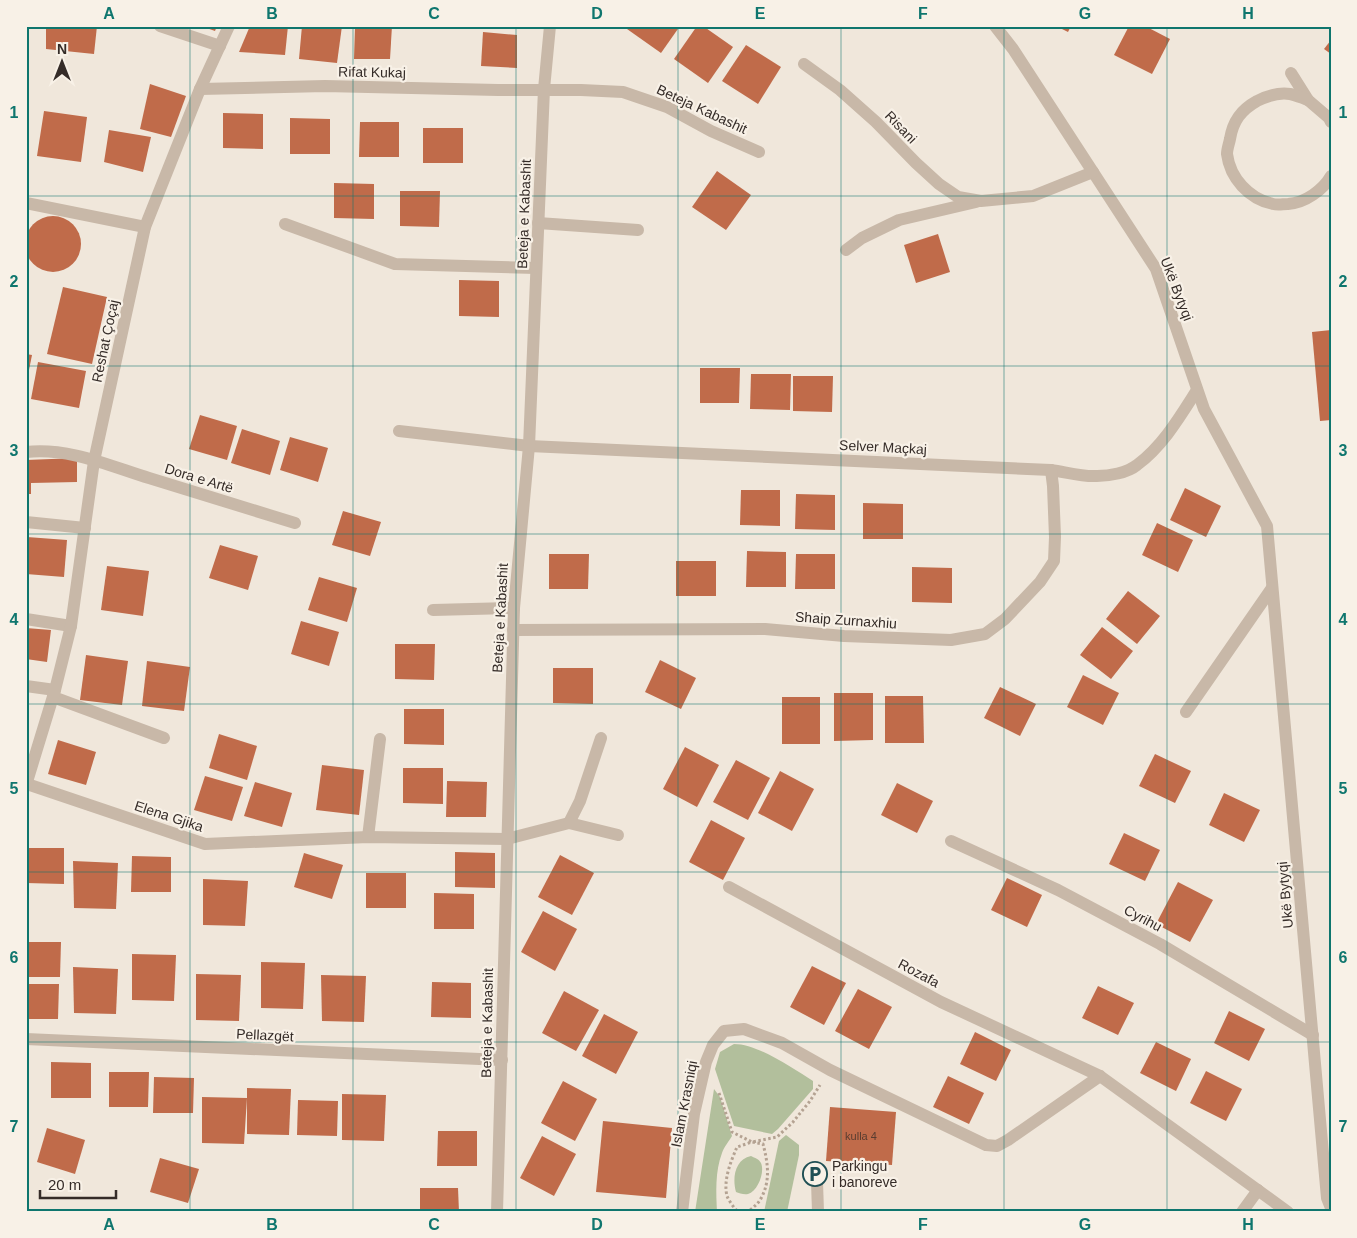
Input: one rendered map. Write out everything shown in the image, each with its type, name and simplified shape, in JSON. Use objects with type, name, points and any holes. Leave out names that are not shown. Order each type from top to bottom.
[{"type":"street","points":[[160,26],[220,46]]},
{"type":"street","name":"Reshat Çoçaj","points":[[26,785],[54,694],[71,626],[94,461],[145,227],[200,88],[229,26]]},
{"type":"street","name":"Beteja e Kabashit","points":[[497,1212],[513,630],[528,446],[544,89],[550,26]]},
{"type":"street","name":"Ukë Bytyqi","points":[[996,27],[1013,49],[1156,269],[1204,409],[1267,526],[1330,1202]]},
{"type":"street","name":"Risani","points":[[804,64],[840,90],[876,122],[939,184],[958,197],[980,201]]},
{"type":"street","points":[[1291,73],[1308,100],[1330,120]]},
{"type":"street","name":"Rifat Kukaj","points":[[200,88],[325,86],[488,90],[544,89]]},
{"type":"street","name":"Beteja Kabashit","points":[[544,89],[623,92],[667,107],[711,131],[759,152]]},
{"type":"street","points":[[1308,100],[1291,94],[1281,94],[1267,96],[1248,106],[1237,117],[1232,127],[1227,153],[1232,171],[1238,182],[1256,198],[1274,204],[1293,204],[1305,200],[1327,183],[1331,176]]},
{"type":"street","name":"Risani","points":[[846,250],[862,238],[899,220],[980,201],[1033,196],[1093,172]]},
{"type":"street","points":[[26,203],[145,227]]},
{"type":"street","points":[[538,223],[638,230]]},
{"type":"street","points":[[285,224],[395,264],[536,268]]},
{"type":"street","name":"Selver Maçkaj","points":[[528,446],[1051,470],[1095,476],[1114,475],[1136,466],[1157,446],[1174,426],[1197,390]]},
{"type":"street","points":[[399,431],[528,446]]},
{"type":"street","points":[[26,452],[60,452],[94,461]]},
{"type":"street","name":"Dora e Artë","points":[[94,461],[295,523]]},
{"type":"street","name":"Shaip Zurnaxhiu","points":[[513,630],[765,629],[844,636],[951,640],[985,634],[1006,619],[1040,582],[1054,561],[1054,486],[1051,470]]},
{"type":"street","points":[[26,522],[85,528]]},
{"type":"street","points":[[1186,712],[1272,588]]},
{"type":"street","points":[[433,610],[514,608]]},
{"type":"street","points":[[26,619],[71,626]]},
{"type":"street","points":[[26,686],[54,694],[164,738]]},
{"type":"street","points":[[569,823],[580,801],[601,738]]},
{"type":"street","points":[[368,837],[380,739]]},
{"type":"street","name":"Elena Gjika","points":[[26,785],[205,844],[368,837],[507,839]]},
{"type":"street","points":[[507,839],[569,823],[618,835]]},
{"type":"street","name":"Cyrihu","points":[[952,841],[1058,890],[1160,944],[1313,1035]]},
{"type":"street","name":"Rozafa","points":[[729,887],[941,1002],[1100,1076],[1288,1212]]},
{"type":"street","name":"Islam Krasniqi","points":[[682,1212],[694,1114],[706,1062],[713,1045],[724,1031],[744,1029],[782,1043],[830,1070]]},
{"type":"street","name":"Pellazgët","points":[[26,1039],[502,1060]]},
{"type":"street","points":[[830,1070],[986,1145],[997,1146],[1100,1076]]},
{"type":"street","points":[[817,1182],[818,1212]]},
{"type":"street","points":[[1242,1212],[1258,1190]]},
{"type":"path","points":[[706,1062],[716,1083],[732,1132],[752,1142],[763,1144],[768,1164],[766,1185],[760,1202],[748,1212],[736,1210],[727,1197],[727,1182],[731,1162],[737,1147],[752,1142],[777,1137],[793,1122],[810,1101],[830,1070]]},
{"type":"green space","points":[[734,1044],[764,1052],[813,1081],[813,1089],[772,1134],[734,1126],[715,1069],[720,1052]]},
{"type":"green space","points":[[714,1089],[720,1097],[732,1136],[723,1151],[718,1167],[717,1212],[695,1212]]},
{"type":"green space","points":[[786,1135],[799,1145],[799,1155],[787,1212],[764,1212],[779,1141]]},
{"type":"green space","points":[[751,1156],[761,1163],[760,1181],[755,1189],[748,1194],[736,1192],[734,1181],[738,1165],[741,1161]]},
{"type":"building","points":[[46,26],[97,26],[94,54],[46,49]]},
{"type":"building","points":[[201,26],[217,26],[215,31]]},
{"type":"building","points":[[250,26],[288,26],[285,55],[239,52]]},
{"type":"building","points":[[302,26],[342,26],[337,63],[299,59]]},
{"type":"building","points":[[355,26],[392,26],[390,59],[354,59]]},
{"type":"building","points":[[629,26],[680,26],[661,53],[627,29]]},
{"type":"building","points":[[697,26],[703,26],[733,47],[708,83],[674,59]]},
{"type":"building","points":[[1056,26],[1071,26],[1068,32]]},
{"type":"building","points":[[1129,26],[1145,26],[1170,39],[1152,74],[1114,55]]},
{"type":"building","points":[[483,32],[517,35],[517,68],[481,66]]},
{"type":"building","points":[[1331,40],[1331,54],[1324,49]]},
{"type":"building","points":[[746,45],[781,67],[758,104],[722,81]]},
{"type":"building","points":[[150,84],[186,96],[171,137],[140,129]]},
{"type":"building","points":[[44,111],[87,117],[81,162],[37,156]]},
{"type":"building","points":[[223,113],[263,114],[263,149],[223,148]]},
{"type":"building","points":[[290,118],[330,119],[330,154],[290,154]]},
{"type":"building","points":[[360,122],[399,122],[399,157],[359,157]]},
{"type":"building","points":[[423,128],[463,128],[463,163],[423,163]]},
{"type":"building","points":[[109,130],[151,137],[143,172],[104,162]]},
{"type":"building","points":[[717,171],[751,195],[726,230],[692,207]]},
{"type":"building","points":[[334,183],[374,184],[374,219],[334,218]]},
{"type":"building","points":[[400,191],[440,191],[439,227],[400,226]]},
{"type":"building","points":[[53,216],[68,221],[76,229],[81,244],[76,259],[68,267],[53,272],[38,267],[30,259],[25,244],[30,229],[38,221]]},
{"type":"building","points":[[938,234],[950,272],[916,283],[904,245]]},
{"type":"building","points":[[459,280],[499,281],[499,317],[459,316]]},
{"type":"building","points":[[63,287],[107,297],[92,364],[47,354]]},
{"type":"building","points":[[1331,330],[1331,420],[1320,421],[1312,332]]},
{"type":"building","points":[[26,354],[32,355],[27,380],[26,380]]},
{"type":"building","points":[[38,362],[86,371],[79,408],[31,399]]},
{"type":"building","points":[[700,368],[740,368],[739,403],[700,403]]},
{"type":"building","points":[[751,374],[791,374],[790,410],[750,409]]},
{"type":"building","points":[[793,376],[833,376],[832,412],[793,411]]},
{"type":"building","points":[[200,415],[237,426],[227,460],[189,449]]},
{"type":"building","points":[[242,429],[280,441],[270,475],[231,463]]},
{"type":"building","points":[[290,437],[328,448],[318,482],[280,470]]},
{"type":"building","points":[[77,458],[77,482],[31,483],[31,494],[26,494],[26,460]]},
{"type":"building","points":[[1185,488],[1221,506],[1206,537],[1170,520]]},
{"type":"building","points":[[741,490],[780,490],[780,526],[740,525]]},
{"type":"building","points":[[796,494],[835,495],[835,530],[795,529]]},
{"type":"building","points":[[863,503],[903,504],[903,539],[863,539]]},
{"type":"building","points":[[343,511],[381,522],[370,556],[332,545]]},
{"type":"building","points":[[1157,523],[1193,540],[1178,572],[1142,555]]},
{"type":"building","points":[[27,537],[67,540],[64,577],[26,574]]},
{"type":"building","points":[[220,545],[258,556],[248,590],[209,578]]},
{"type":"building","points":[[747,551],[786,552],[786,587],[746,587]]},
{"type":"building","points":[[549,554],[589,554],[588,589],[549,589]]},
{"type":"building","points":[[796,554],[835,554],[835,589],[795,589]]},
{"type":"building","points":[[676,561],[716,561],[716,596],[676,596]]},
{"type":"building","points":[[107,566],[149,571],[143,616],[101,610]]},
{"type":"building","points":[[912,567],[952,568],[952,603],[912,602]]},
{"type":"building","points":[[319,577],[357,588],[347,622],[308,610]]},
{"type":"building","points":[[1128,591],[1160,616],[1137,644],[1106,619]]},
{"type":"building","points":[[301,621],[339,632],[329,666],[291,654]]},
{"type":"building","points":[[1102,627],[1133,651],[1111,679],[1080,655]]},
{"type":"building","points":[[26,628],[51,630],[47,662],[26,659]]},
{"type":"building","points":[[395,644],[435,644],[434,680],[395,679]]},
{"type":"building","points":[[86,655],[128,661],[122,705],[80,700]]},
{"type":"building","points":[[660,660],[696,678],[681,709],[645,692]]},
{"type":"building","points":[[147,661],[190,667],[184,711],[142,706]]},
{"type":"building","points":[[553,668],[593,668],[593,704],[553,703]]},
{"type":"building","points":[[1083,675],[1119,693],[1103,725],[1067,707]]},
{"type":"building","points":[[1000,687],[1036,704],[1020,736],[984,718]]},
{"type":"building","points":[[26,691],[28,691],[28,712],[26,712]]},
{"type":"building","points":[[834,693],[873,693],[873,740],[834,741]]},
{"type":"building","points":[[885,696],[923,696],[924,743],[885,743]]},
{"type":"building","points":[[782,697],[820,697],[820,744],[782,744]]},
{"type":"building","points":[[404,709],[444,709],[444,745],[404,744]]},
{"type":"building","points":[[219,734],[257,746],[247,780],[209,768]]},
{"type":"building","points":[[58,740],[96,752],[86,785],[48,774]]},
{"type":"building","points":[[685,747],[719,765],[697,807],[663,789]]},
{"type":"building","points":[[1155,754],[1191,771],[1175,803],[1139,786]]},
{"type":"building","points":[[736,760],[770,778],[748,820],[713,802]]},
{"type":"building","points":[[322,765],[364,770],[359,815],[316,810]]},
{"type":"building","points":[[403,768],[443,768],[443,804],[403,803]]},
{"type":"building","points":[[780,771],[814,789],[792,831],[758,813]]},
{"type":"building","points":[[205,776],[243,787],[232,821],[194,810]]},
{"type":"building","points":[[447,781],[487,782],[486,817],[446,817]]},
{"type":"building","points":[[255,782],[292,793],[282,827],[244,816]]},
{"type":"building","points":[[897,783],[933,801],[917,833],[881,815]]},
{"type":"building","points":[[1224,793],[1260,810],[1244,842],[1209,825]]},
{"type":"building","points":[[711,820],[745,838],[723,880],[689,862]]},
{"type":"building","points":[[1124,833],[1160,850],[1145,881],[1109,864]]},
{"type":"building","points":[[26,848],[64,848],[64,884],[26,883]]},
{"type":"building","points":[[455,852],[495,853],[495,888],[455,887]]},
{"type":"building","points":[[304,853],[343,865],[332,899],[294,887]]},
{"type":"building","points":[[560,855],[594,873],[572,915],[538,897]]},
{"type":"building","points":[[132,856],[171,857],[171,892],[131,892]]},
{"type":"building","points":[[73,861],[118,863],[116,909],[74,908]]},
{"type":"building","points":[[366,873],[406,873],[406,908],[366,908]]},
{"type":"building","points":[[1007,878],[1042,895],[1027,927],[991,910]]},
{"type":"building","points":[[203,879],[248,881],[245,926],[203,925]]},
{"type":"building","points":[[1178,882],[1213,900],[1190,942],[1156,924]]},
{"type":"building","points":[[434,893],[474,894],[474,929],[434,929]]},
{"type":"building","points":[[543,911],[577,929],[555,971],[521,952]]},
{"type":"building","points":[[26,942],[61,942],[60,977],[26,977]]},
{"type":"building","points":[[132,954],[176,955],[174,1001],[132,1000]]},
{"type":"building","points":[[261,962],[305,963],[303,1009],[261,1008]]},
{"type":"building","points":[[812,966],[846,983],[824,1025],[790,1007]]},
{"type":"building","points":[[73,967],[118,969],[116,1014],[74,1013]]},
{"type":"building","points":[[196,974],[241,975],[239,1021],[196,1020]]},
{"type":"building","points":[[321,975],[366,976],[364,1022],[322,1021]]},
{"type":"building","points":[[432,982],[471,983],[471,1018],[431,1017]]},
{"type":"building","points":[[26,984],[59,984],[58,1019],[26,1019]]},
{"type":"building","points":[[1098,986],[1134,1003],[1118,1035],[1082,1018]]},
{"type":"building","points":[[858,989],[892,1007],[869,1049],[835,1031]]},
{"type":"building","points":[[564,991],[599,1010],[576,1051],[542,1033]]},
{"type":"building","points":[[1229,1011],[1265,1029],[1249,1061],[1214,1043]]},
{"type":"building","points":[[604,1014],[638,1032],[616,1074],[582,1056]]},
{"type":"building","points":[[975,1032],[1011,1050],[996,1081],[960,1064]]},
{"type":"building","points":[[1156,1042],[1191,1059],[1176,1091],[1140,1073]]},
{"type":"building","points":[[51,1062],[91,1063],[91,1098],[51,1098]]},
{"type":"building","points":[[1206,1071],[1242,1089],[1226,1121],[1190,1103]]},
{"type":"building","points":[[109,1072],[149,1072],[148,1107],[109,1107]]},
{"type":"building","points":[[948,1076],[984,1093],[969,1124],[933,1107]]},
{"type":"building","points":[[154,1077],[194,1078],[193,1113],[153,1113]]},
{"type":"building","points":[[563,1081],[597,1099],[575,1141],[541,1123]]},
{"type":"building","points":[[247,1088],[291,1089],[289,1135],[247,1134]]},
{"type":"building","points":[[342,1094],[386,1095],[384,1141],[342,1140]]},
{"type":"building","points":[[202,1097],[247,1098],[244,1144],[202,1143]]},
{"type":"building","points":[[298,1100],[338,1101],[337,1136],[297,1135]]},
{"type":"building","points":[[830,1107],[896,1112],[892,1165],[826,1161]]},
{"type":"building","points":[[603,1121],[672,1128],[666,1198],[596,1192]]},
{"type":"building","points":[[47,1128],[85,1140],[75,1174],[37,1162]]},
{"type":"building","points":[[438,1131],[477,1131],[477,1166],[437,1166]]},
{"type":"building","points":[[542,1136],[576,1154],[554,1196],[520,1178]]},
{"type":"building","points":[[160,1158],[199,1169],[188,1203],[150,1192]]},
{"type":"building","points":[[420,1188],[458,1188],[459,1212],[420,1212]]},
{"type":"place","name":"Parkingu i banoreve","points":[[815,1174]]}]
